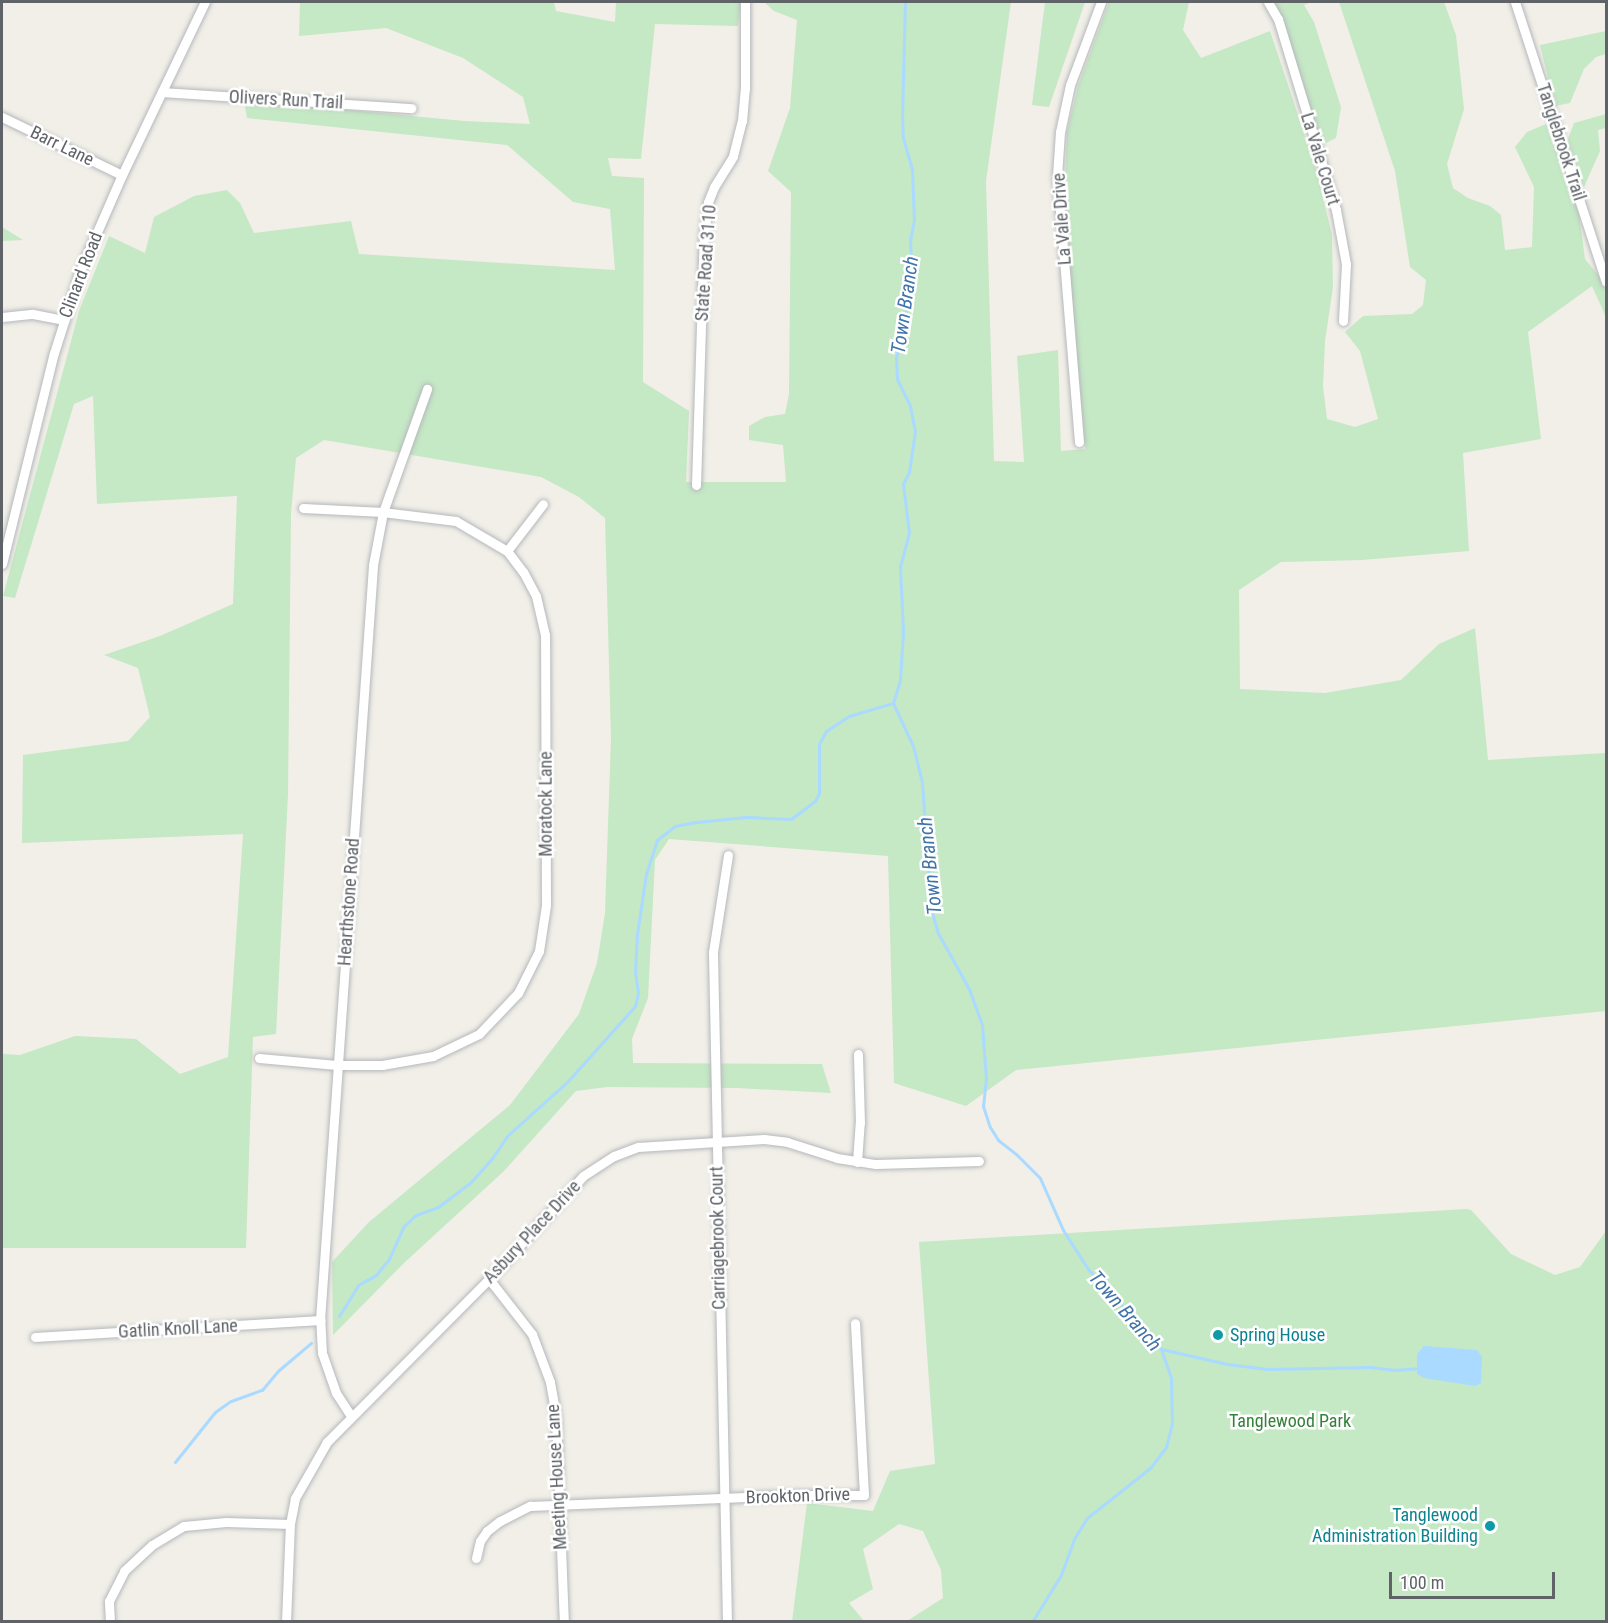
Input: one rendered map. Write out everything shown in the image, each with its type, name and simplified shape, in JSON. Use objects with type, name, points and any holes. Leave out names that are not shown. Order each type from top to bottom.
[{"type":"street","name":"Clinard Road","points":[[2,564],[64,320],[80,271],[122,175],[206,2]]},
{"type":"street","name":"State Road 3110","points":[[696,485],[704,236],[708,202],[714,187],[733,156],[742,121],[745,2]]},
{"type":"street","name":"La Vale Drive","points":[[1079,442],[1057,176],[1060,132],[1070,85],[1101,2]]},
{"type":"street","name":"La Vale Court","points":[[1268,2],[1278,19],[1336,210],[1346,264],[1343,321]]},
{"type":"street","name":"Tanglebrook Trail","points":[[1515,2],[1606,282]]},
{"type":"street","name":"Olivers Run Trail","points":[[162,92],[411,108]]},
{"type":"street","name":"Barr Lane","points":[[2,117],[122,175]]},
{"type":"street","points":[[2,316],[33,314],[64,320]]},
{"type":"street","name":"Hearthstone Road","points":[[351,1416],[336,1393],[322,1353],[320,1320],[373,565],[383,512],[427,389]]},
{"type":"street","points":[[507,551],[543,504]]},
{"type":"street","name":"Moratock Lane","points":[[259,1058],[337,1065],[382,1065],[432,1056],[479,1034],[518,993],[539,951],[546,906],[545,635],[536,596],[507,551],[456,521],[383,512],[303,508]]},
{"type":"street","name":"Carriagebrook Court","points":[[727,1622],[713,952],[728,855]]},
{"type":"street","points":[[857,1162],[860,1123],[858,1054]]},
{"type":"street","name":"Asbury Place Drive","points":[[286,1622],[290,1524],[295,1498],[327,1442],[489,1279],[583,1176],[614,1156],[638,1147],[716,1140],[787,1142],[857,1162],[895,1165],[979,1161]]},
{"type":"street","name":"Meeting House Lane","points":[[489,1279],[532,1334],[550,1382],[556,1417],[564,1622]]},
{"type":"street","name":"Gatlin Knoll Lane","points":[[35,1338],[320,1320]]},
{"type":"street","name":"Brookton Drive","points":[[476,1558],[480,1541],[500,1521],[530,1506],[864,1494],[855,1323]]},
{"type":"street","points":[[110,1622],[109,1601],[124,1570],[152,1545],[184,1526],[226,1522],[290,1524]]},
{"type":"green space","points":[[300,2],[554,2],[556,11],[615,22],[616,2],[741,2],[738,26],[655,24],[641,159],[608,158],[612,176],[644,178],[643,382],[689,411],[686,482],[786,482],[783,445],[749,440],[749,426],[765,417],[785,414],[789,394],[791,192],[768,171],[790,108],[797,20],[774,11],[764,2],[1011,2],[986,181],[994,461],[1024,462],[1017,356],[1058,350],[1061,451],[1085,449],[1064,205],[1067,132],[1078,86],[1109,2],[1189,2],[1183,30],[1201,58],[1270,31],[1316,169],[1332,235],[1333,287],[1325,341],[1323,386],[1327,419],[1355,427],[1378,419],[1360,351],[1345,332],[1363,316],[1412,314],[1423,305],[1426,280],[1410,267],[1395,171],[1339,2],[1444,2],[1456,35],[1464,109],[1447,164],[1453,188],[1468,198],[1490,206],[1501,215],[1505,250],[1532,247],[1534,187],[1515,147],[1527,132],[1546,124],[1579,214],[1585,259],[1606,285],[1606,317],[1592,286],[1528,332],[1541,439],[1463,453],[1469,551],[1362,560],[1281,562],[1239,590],[1240,689],[1325,693],[1401,680],[1439,644],[1475,628],[1488,760],[1606,753],[1606,1011],[1016,1070],[966,1106],[894,1083],[888,856],[669,839],[655,860],[648,998],[632,1039],[633,1063],[822,1064],[831,1093],[737,1088],[607,1087],[576,1091],[504,1171],[404,1263],[333,1335],[332,1262],[369,1222],[510,1105],[579,1014],[597,963],[605,913],[611,738],[605,518],[579,497],[541,477],[324,440],[296,458],[291,514],[288,794],[276,1034],[253,1037],[246,1248],[2,1248],[2,1054],[20,1055],[75,1036],[136,1039],[180,1074],[228,1057],[243,834],[22,843],[23,755],[128,741],[150,717],[138,668],[104,655],[160,636],[233,604],[237,496],[97,504],[93,396],[74,404],[15,598],[3,596],[79,311],[109,236],[145,253],[154,217],[194,196],[227,190],[240,203],[254,233],[351,221],[359,254],[615,270],[610,209],[573,202],[507,145],[247,118],[244,100],[464,121],[530,124],[523,97],[463,58],[386,28],[299,36]]},
{"type":"green space","points":[[1045,2],[1085,2],[1049,107],[1032,105]]},
{"type":"green space","points":[[1277,2],[1311,2],[1304,5],[1314,22],[1341,107],[1336,138],[1322,145],[1274,4]]},
{"type":"green space","points":[[1606,31],[1606,54],[1596,57],[1584,69],[1570,103],[1555,106],[1540,45]]},
{"type":"green space","points":[[1606,114],[1606,128],[1598,130],[1600,151],[1584,187],[1574,165],[1568,139],[1574,123]]},
{"type":"green space","points":[[2,227],[23,240],[2,241]]},
{"type":"green space","name":"Tanglewood Park","points":[[1471,1210],[1511,1254],[1555,1275],[1580,1267],[1606,1231],[1606,1621],[907,1621],[943,1598],[941,1570],[923,1531],[899,1524],[863,1549],[873,1589],[849,1603],[864,1621],[792,1622],[807,1503],[873,1511],[890,1471],[935,1464],[919,1242]]},
{"type":"water","points":[[1424,1346],[1477,1350],[1482,1357],[1481,1383],[1475,1386],[1424,1378],[1417,1374],[1417,1354]]},
{"type":"waterway","name":"Town Branch","points":[[905,2],[902,114],[903,138],[912,170],[914,220],[910,240],[912,284],[896,358],[897,379],[910,406],[915,431],[909,472],[903,484],[909,533],[900,566],[903,632],[900,680],[893,703],[913,746],[922,783],[931,909],[938,933],[969,989],[982,1025],[986,1078],[983,1106],[990,1127],[998,1140],[1040,1178],[1063,1230],[1088,1269],[1161,1349],[1171,1378],[1172,1423],[1166,1447],[1150,1468],[1087,1518],[1074,1539],[1061,1575],[1032,1622]]},
{"type":"waterway","points":[[339,1316],[358,1285],[376,1275],[389,1259],[404,1226],[416,1215],[438,1207],[469,1184],[493,1157],[507,1136],[568,1081],[635,1006],[638,993],[635,972],[637,934],[646,874],[657,840],[675,826],[696,822],[746,817],[791,819],[815,801],[819,793],[819,744],[826,731],[849,716],[893,703]]},
{"type":"waterway","points":[[175,1462],[215,1412],[231,1401],[262,1390],[279,1370],[311,1343]]},
{"type":"waterway","points":[[1161,1349],[1227,1364],[1266,1369],[1370,1367],[1393,1370],[1419,1368]]},
{"type":"place","name":"Spring House","points":[[1218,1335]]},
{"type":"place","name":"Tanglewood Administration Building","points":[[1490,1526]]}]
